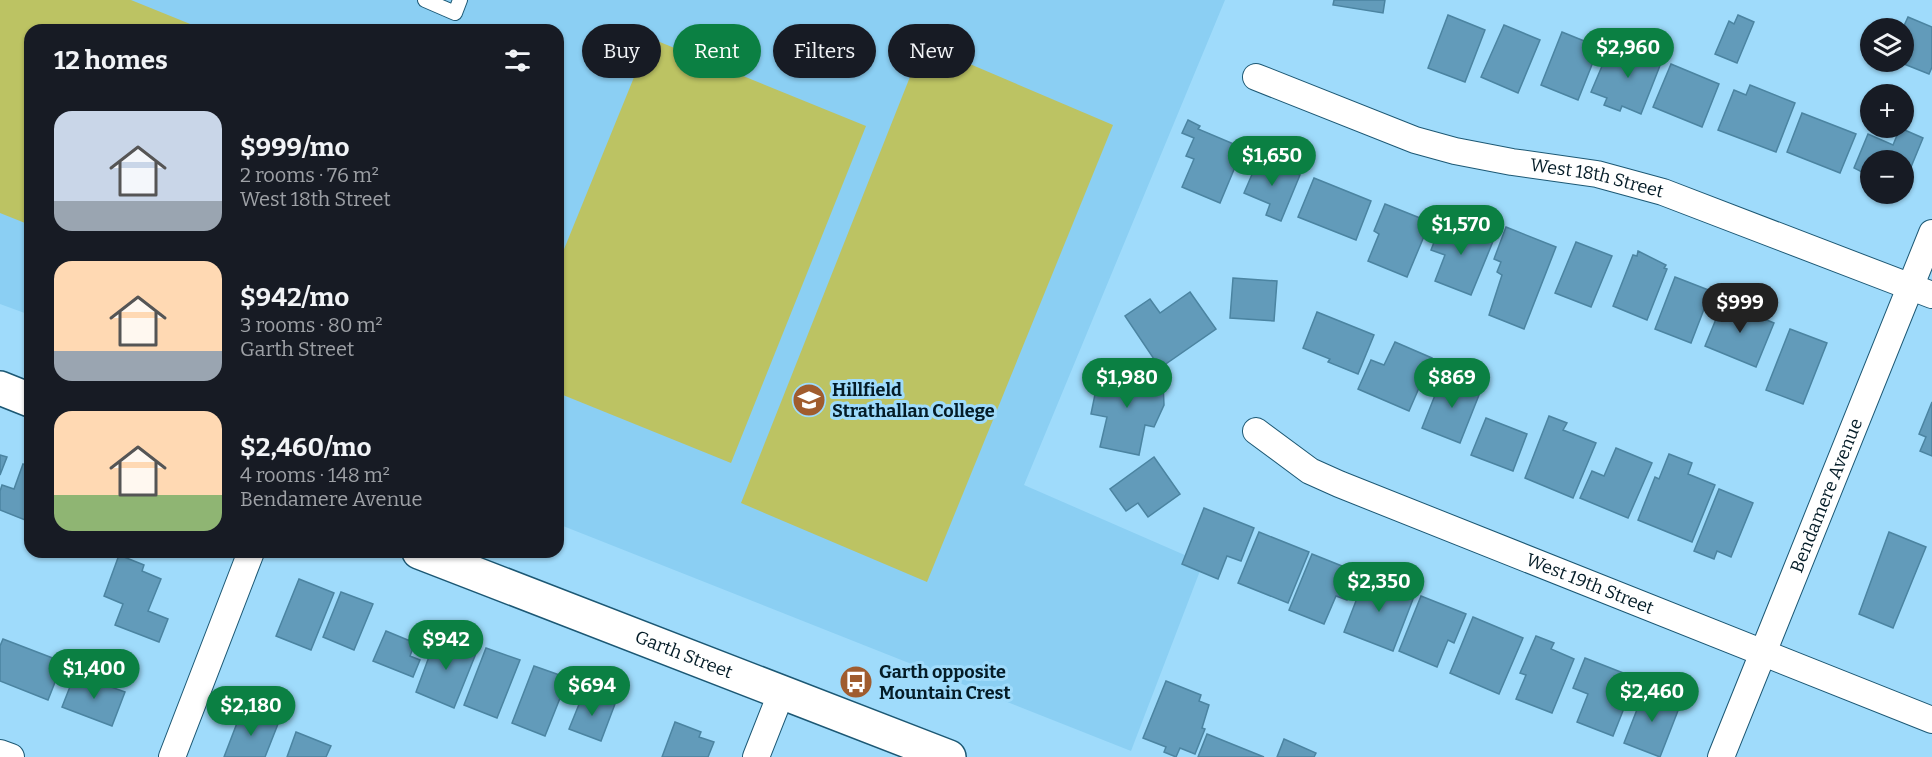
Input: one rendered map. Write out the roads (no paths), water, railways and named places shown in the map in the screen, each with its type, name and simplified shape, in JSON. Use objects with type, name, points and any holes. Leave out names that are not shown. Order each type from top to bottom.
[{"type":"main road","points":[[0,388],[24,398]]},
{"type":"main road","name":"Garth Street","points":[[435,558],[949,757]]},
{"type":"street","name":"West 18th Street","points":[[1256,77],[1415,140],[1455,152],[1597,174],[1663,192],[1921,290]]},
{"type":"street","name":"Bendamere Avenue","points":[[1721,757],[1763,654],[1921,290],[1932,233]]},
{"type":"street","name":"West 19th Street","points":[[1256,431],[1310,471],[1339,484],[1932,720]]},
{"type":"street","points":[[172,757],[249,558]]},
{"type":"street","points":[[756,757],[782,691]]},
{"type":"street","points":[[0,753],[11,757]]},
{"type":"lane","points":[[425,0],[455,13],[460,0]]},
{"type":"place","name":"Hillfield Strathallan College","points":[[809,400]]},
{"type":"place","name":"Garth opposite Mountain Crest","points":[[856,682]]}]
